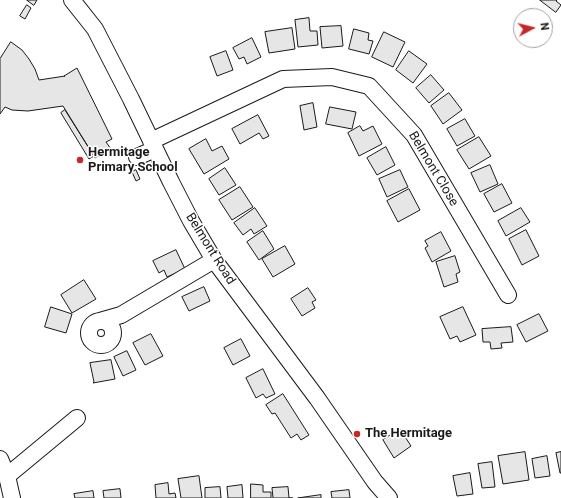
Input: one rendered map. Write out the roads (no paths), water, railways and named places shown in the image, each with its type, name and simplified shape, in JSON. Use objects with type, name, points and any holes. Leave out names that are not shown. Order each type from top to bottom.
[{"type":"street","name":"Belmont Road","points":[[72,0],[95,29],[131,99],[165,171],[191,221],[214,260],[317,398],[375,482]]},
{"type":"street","name":"Belmont Close","points":[[137,157],[153,145],[282,79],[332,77],[369,86],[414,135],[508,295]]},
{"type":"street","points":[[121,315],[113,337],[109,343],[104,346],[91,341],[89,334],[90,328],[94,323],[121,315],[214,260]]},
{"type":"street","points":[[100,321],[106,322],[110,325],[113,337]]},
{"type":"street","points":[[7,476],[77,418]]},
{"type":"street","points":[[0,459],[7,476],[12,498]]},
{"type":"street","points":[[375,482],[378,498]]},
{"type":"street","points":[[375,482],[389,498]]},
{"type":"place","name":"Hermitage Primary School","points":[[80,160]]},
{"type":"place","name":"The Hermitage","points":[[357,434]]}]
